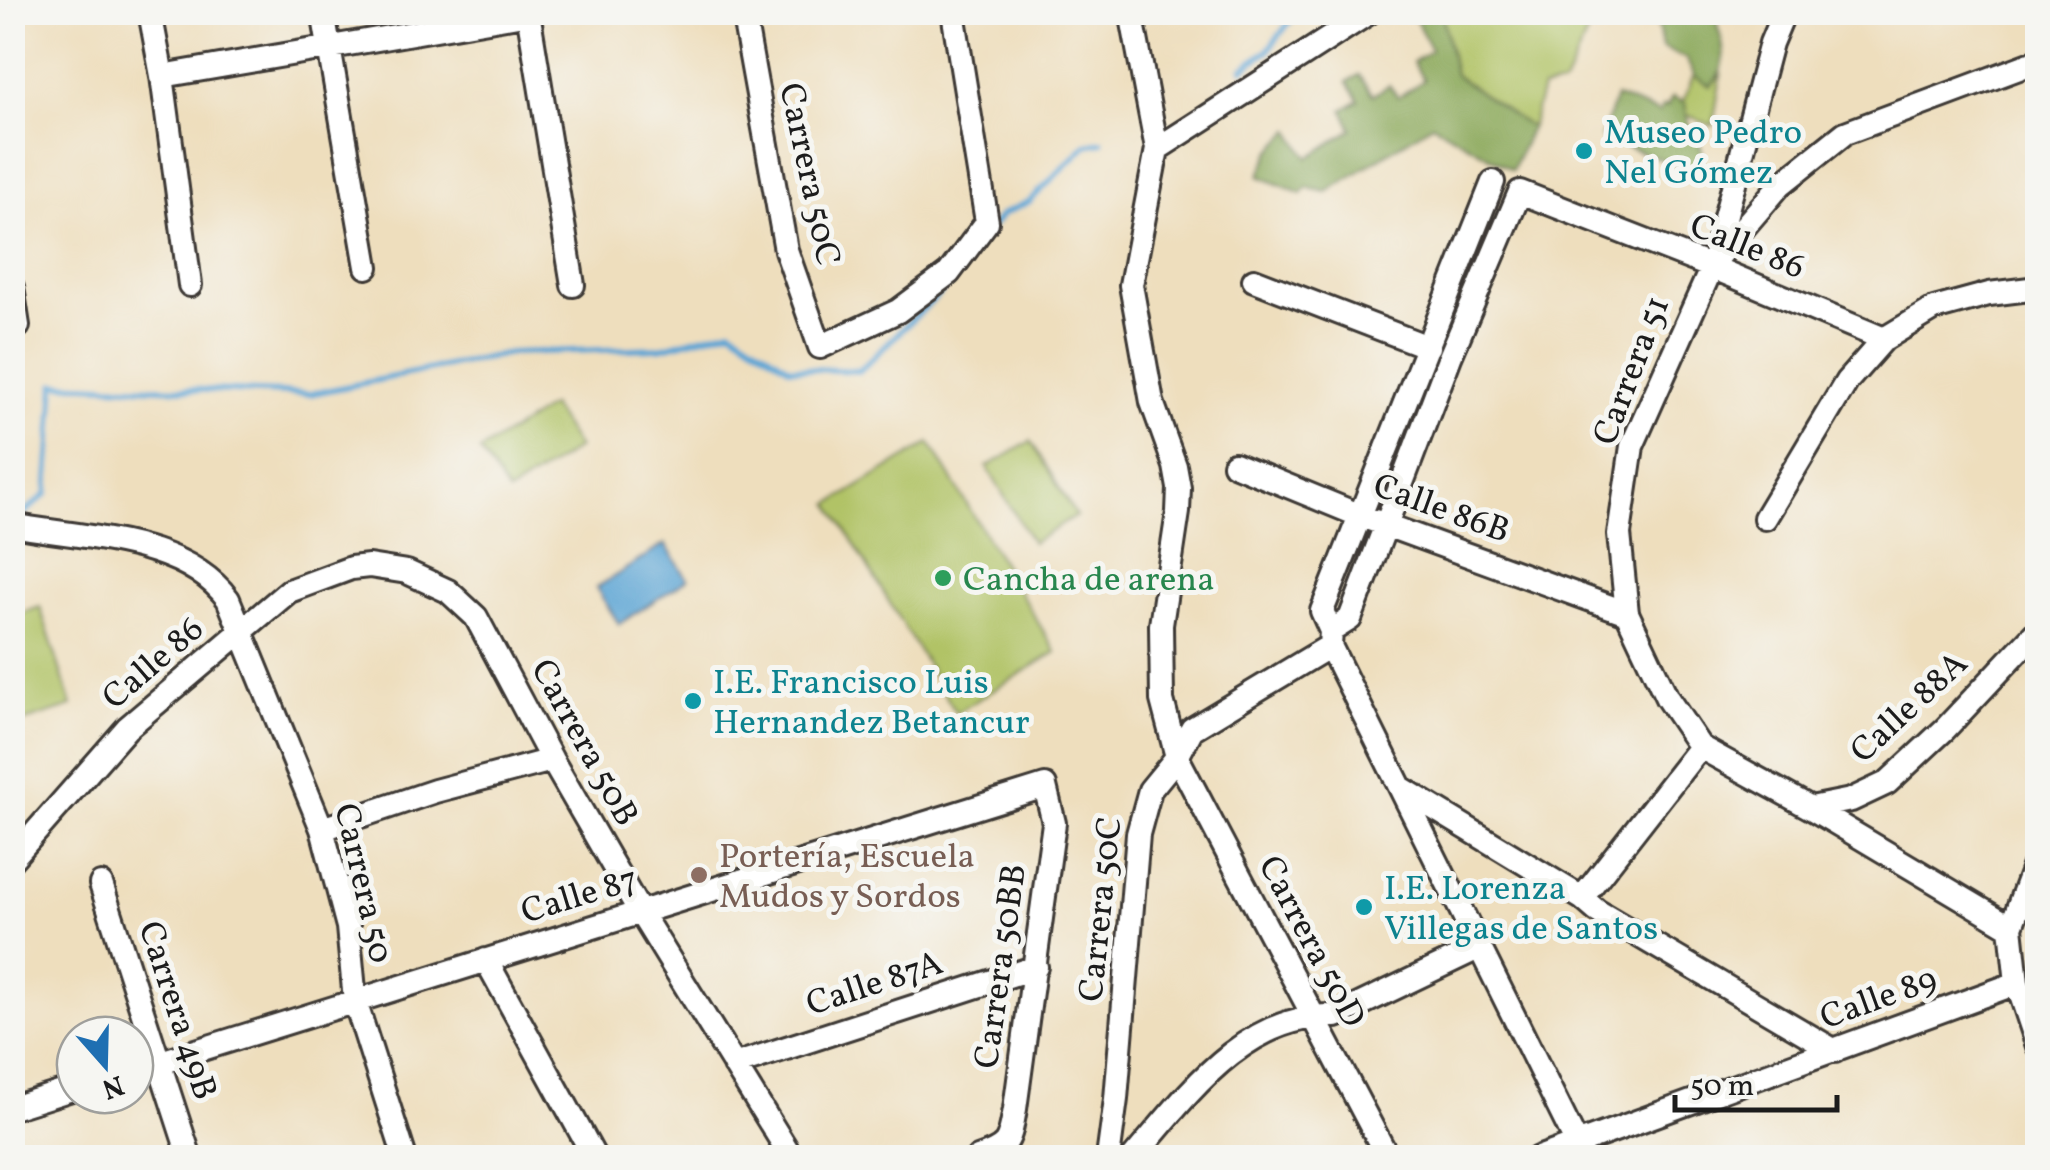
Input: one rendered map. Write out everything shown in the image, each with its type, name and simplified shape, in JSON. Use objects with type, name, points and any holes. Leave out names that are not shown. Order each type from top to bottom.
[{"type":"street","points":[[150,12],[190,284]]},
{"type":"street","points":[[323,12],[367,268]]},
{"type":"street","name":"Carrera 50C","points":[[743,12],[786,250],[820,347],[898,312],[949,273],[987,222],[953,12]]},
{"type":"street","points":[[1131,12],[1157,150],[1131,285],[1152,402],[1179,488],[1161,625],[1162,700],[1177,757]]},
{"type":"street","points":[[1157,150],[1370,12]]},
{"type":"street","name":"Carrera 51","points":[[1784,12],[1771,43],[1712,266],[1632,446],[1618,534],[1626,614],[1666,698],[1700,747],[1812,808],[2012,928]]},
{"type":"street","points":[[162,76],[530,13],[573,285]]},
{"type":"street","points":[[1712,266],[1780,185],[1845,133],[2038,61]]},
{"type":"street","points":[[1493,182],[1322,611],[1331,638],[1478,948],[1582,1150]]},
{"type":"street","name":"Calle 86","points":[[1387,524],[1450,357],[1520,192],[1712,266],[1884,339]]},
{"type":"street","points":[[1254,280],[1428,347]]},
{"type":"street","points":[[12,288],[18,326]]},
{"type":"street","points":[[1764,518],[1848,381],[1884,339],[1934,308],[1989,294],[2038,288]]},
{"type":"street","name":"Calle 86B","points":[[1234,464],[1361,516],[1626,614]]},
{"type":"street","points":[[1177,757],[1192,729],[1331,638],[1350,619],[1387,524]]},
{"type":"street","name":"Carrera 50","points":[[24,527],[164,554],[216,582],[243,630],[322,829],[348,928],[355,1001],[405,1158]]},
{"type":"street","name":"Calle 86","points":[[12,859],[127,728],[289,591],[332,572],[370,566]]},
{"type":"street","name":"Carrera 50B","points":[[370,566],[407,572],[448,591],[476,617],[552,760],[640,912],[792,1158]]},
{"type":"street","name":"Calle 88A","points":[[1812,808],[1851,800],[1887,783],[1945,729],[2038,630]]},
{"type":"street","points":[[1582,898],[1700,747]]},
{"type":"street","name":"Carrera 50C","points":[[1108,1158],[1138,834],[1150,790],[1177,757]]},
{"type":"street","name":"Carrera 50D","points":[[1177,757],[1388,1158]]},
{"type":"street","points":[[322,829],[435,791],[552,760]]},
{"type":"street","name":"Calle 87","points":[[155,1064],[1045,786]]},
{"type":"street","name":"Carrera 50BB","points":[[988,1154],[1008,1142],[1036,966],[1054,823],[1045,786]]},
{"type":"street","points":[[1401,788],[1582,898],[1597,911],[1835,1050]]},
{"type":"street","points":[[2038,854],[2012,928],[2016,983],[2038,1046]]},
{"type":"street","name":"Carrera 49B","points":[[101,884],[190,1158]]},
{"type":"street","points":[[1133,1158],[1223,1060],[1250,1037],[1311,1015],[1336,1016],[1478,948]]},
{"type":"street","points":[[486,960],[595,1158]]},
{"type":"street","name":"Calle 87A","points":[[734,1064],[1036,966]]},
{"type":"street","name":"Calle 89","points":[[1538,1158],[1582,1150],[2016,983]]},
{"type":"street","points":[[15,1107],[55,1094]]},
{"type":"green space","points":[[1412,13],[1442,13],[1455,75],[1531,128],[1512,170],[1432,124],[1327,192],[1307,188],[1302,194],[1259,176],[1270,152],[1291,130],[1308,158],[1352,129],[1343,110],[1359,100],[1347,82],[1359,75],[1373,95],[1389,85],[1398,97],[1424,80],[1413,62],[1431,50]]},
{"type":"green space","points":[[1442,13],[1596,13],[1564,85],[1542,89],[1531,128],[1455,75]]},
{"type":"green space","points":[[1656,13],[1716,13],[1724,60],[1710,86],[1695,76],[1685,58],[1662,48]]},
{"type":"green space","points":[[1694,74],[1710,86],[1721,76],[1713,126],[1687,115],[1683,102]]},
{"type":"green space","points":[[1616,97],[1659,113],[1672,97],[1685,103],[1689,124],[1701,148],[1700,173],[1601,138]]},
{"type":"green space","points":[[551,406],[578,448],[508,493],[480,451]]},
{"type":"green space","points":[[1031,441],[1076,516],[1032,543],[987,467]]},
{"type":"green space","name":"Cancha de arena","points":[[930,443],[1056,652],[956,713],[830,504]]},
{"type":"green space","points":[[40,607],[72,706],[13,725],[13,616]]},
{"type":"water","points":[[665,544],[688,579],[619,624],[596,588]]},
{"type":"waterway","points":[[1243,69],[1269,49],[1297,12]]},
{"type":"waterway","points":[[993,226],[1001,215],[1030,201],[1086,145],[1102,142]]},
{"type":"waterway","points":[[12,523],[47,494],[55,384],[310,394],[510,353],[660,348],[731,329],[790,368],[859,371],[942,291]]},
{"type":"place","name":"Museo Pedro Nel Gómez","points":[[1584,151]]},
{"type":"place","name":"Cancha de arena","points":[[943,578]]},
{"type":"place","name":"I.E. Francisco Luis Hernandez Betancur","points":[[693,701]]},
{"type":"place","name":"Portería, Escuela Mudos y Sordos","points":[[699,875]]},
{"type":"place","name":"I.E. Lorenza Villegas de Santos","points":[[1364,907]]}]
